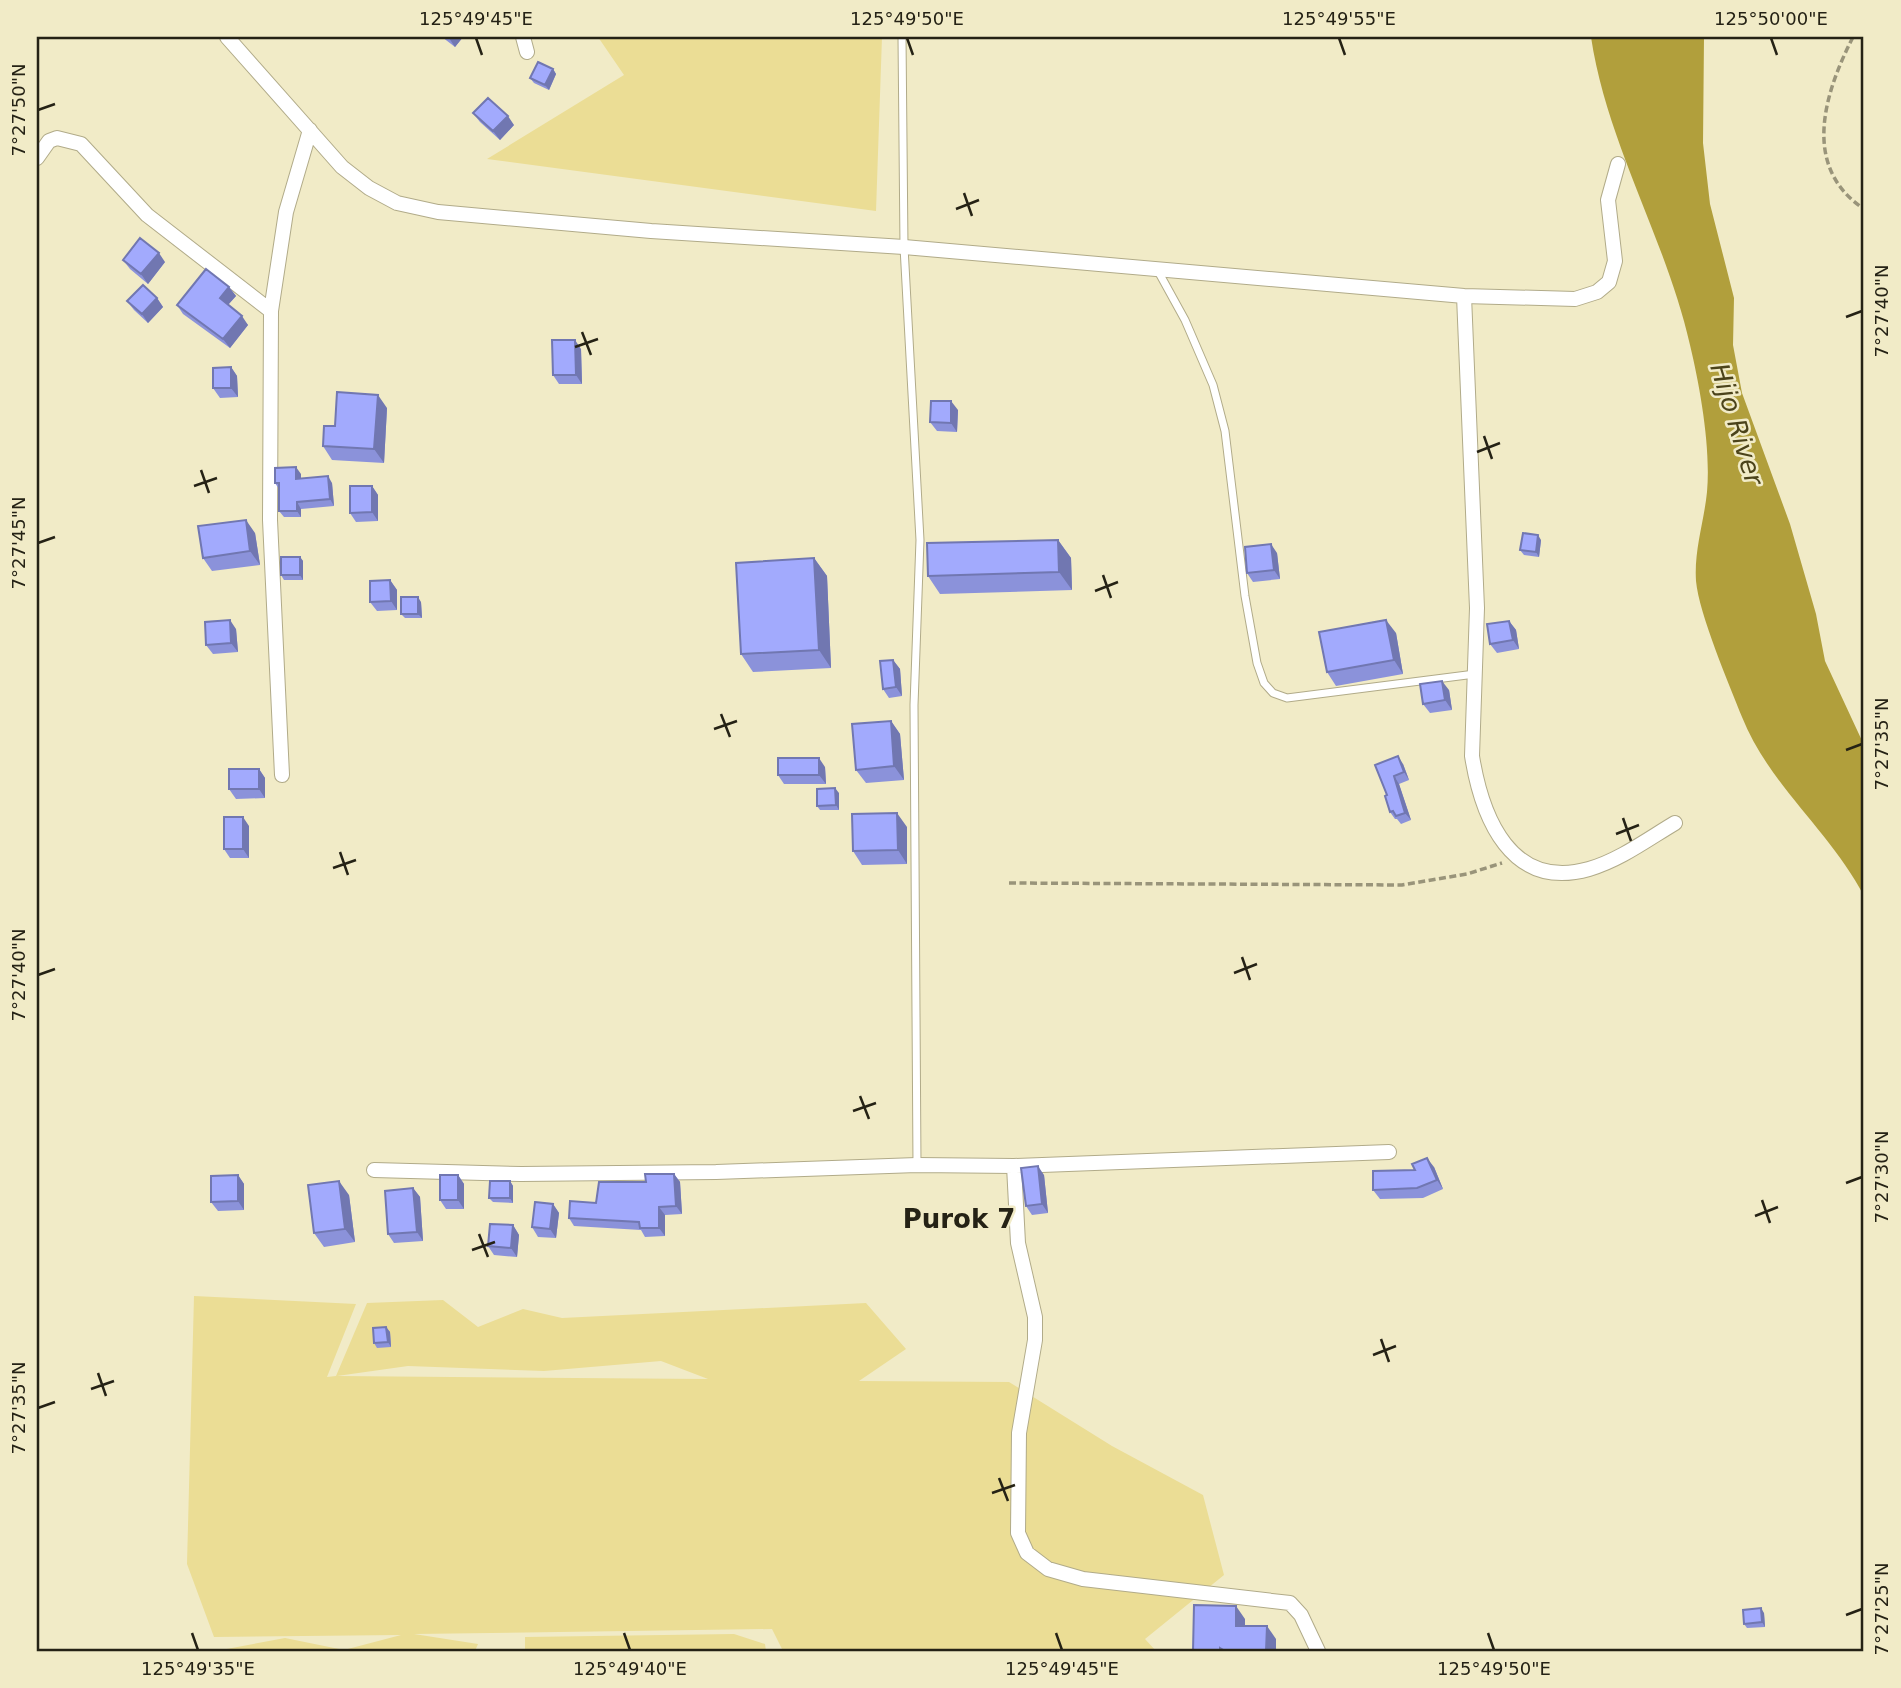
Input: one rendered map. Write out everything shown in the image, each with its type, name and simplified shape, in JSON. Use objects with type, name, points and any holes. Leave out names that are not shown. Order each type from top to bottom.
[{"type":"street","points":[[227,37],[342,167],[369,188],[397,203],[438,212],[651,231],[904,247],[1464,296],[1575,299],[1597,292],[1609,282],[1615,261],[1608,200],[1618,164]]},
{"type":"street","points":[[523,37],[527,52]]},
{"type":"street","points":[[282,775],[270,520],[271,311],[286,212],[310,130]]},
{"type":"street","points":[[37,158],[49,141],[57,138],[81,144],[147,215],[271,311]]},
{"type":"street","points":[[1464,296],[1477,608],[1472,756],[1476,779],[1502,844],[1517,858],[1552,873],[1587,869],[1616,858],[1675,823]]},
{"type":"street","points":[[374,1170],[521,1174],[660,1173],[917,1165],[1014,1166],[1389,1152]]},
{"type":"street","points":[[1014,1166],[1018,1243],[1035,1317],[1035,1340],[1019,1433],[1018,1533],[1027,1553],[1048,1569],[1083,1579],[1290,1603],[1301,1615],[1318,1651]]},
{"type":"lane","points":[[902,37],[904,247],[920,540],[914,705],[917,1165]]},
{"type":"lane","points":[[1157,271],[1185,320],[1213,385],[1225,432],[1251,636],[1264,683],[1273,693],[1287,698],[1475,674]]},
{"type":"path","points":[[1853,37],[1828,96],[1823,138],[1828,170],[1843,193],[1864,209]]},
{"type":"path","points":[[1009,883],[1402,885],[1467,874],[1517,858]]},
{"type":"shaded area","points":[[598,37],[882,37],[876,211],[487,159],[624,75]]},
{"type":"shaded area","points":[[194,1296],[356,1304],[327,1377],[336,1376],[367,1303],[443,1300],[478,1327],[523,1309],[562,1318],[866,1303],[906,1349],[859,1381],[1009,1382],[1112,1446],[1203,1495],[1224,1575],[1145,1639],[1156,1651],[783,1651],[772,1629],[414,1634],[478,1644],[475,1651],[216,1651],[285,1638],[344,1650],[401,1635],[214,1637],[187,1564]],"holes":[[[661,1361],[708,1379],[337,1376],[408,1366],[544,1371]]]},
{"type":"shaded area","points":[[734,1634],[765,1644],[766,1651],[525,1651],[525,1637]]},
{"type":"water","name":"Hijo River","points":[[1591,37],[1704,37],[1703,143],[1710,204],[1734,298],[1733,345],[1742,393],[1790,524],[1816,614],[1825,661],[1864,745],[1864,896],[1835,851],[1784,787],[1754,742],[1708,630],[1696,581],[1708,475],[1704,418],[1697,380],[1680,306],[1610,115]]},
{"type":"building","points":[[538,62],[553,69],[545,85],[530,78]]},
{"type":"building","points":[[488,98],[508,116],[493,131],[473,113]]},
{"type":"building","points":[[140,238],[159,253],[141,274],[123,260]]},
{"type":"building","points":[[206,269],[229,287],[220,298],[242,316],[223,339],[177,305]]},
{"type":"building","points":[[143,285],[157,298],[142,314],[127,301]]},
{"type":"building","points":[[552,340],[575,340],[576,375],[553,375]]},
{"type":"building","points":[[231,367],[231,388],[213,388],[213,368]]},
{"type":"building","points":[[337,392],[378,395],[374,449],[323,446],[324,426],[335,426]]},
{"type":"building","points":[[931,401],[951,401],[951,423],[930,422]]},
{"type":"building","points":[[296,467],[296,479],[328,476],[330,499],[297,502],[297,511],[279,511],[279,483],[275,483],[275,468]]},
{"type":"building","points":[[350,486],[372,486],[372,512],[350,513]]},
{"type":"building","points":[[246,520],[250,551],[203,558],[198,526]]},
{"type":"building","points":[[1523,533],[1538,535],[1536,552],[1520,550]]},
{"type":"building","points":[[1058,540],[1059,572],[928,576],[927,543]]},
{"type":"building","points":[[1271,544],[1274,570],[1247,573],[1245,547]]},
{"type":"building","points":[[281,557],[300,557],[300,575],[281,575]]},
{"type":"building","points":[[814,558],[819,650],[741,654],[736,563]]},
{"type":"building","points":[[390,580],[391,601],[370,602],[370,581]]},
{"type":"building","points":[[401,597],[418,597],[418,614],[401,614]]},
{"type":"building","points":[[230,620],[231,643],[206,645],[205,622]]},
{"type":"building","points":[[1386,620],[1394,660],[1327,672],[1319,632]]},
{"type":"building","points":[[1509,621],[1513,640],[1490,644],[1487,624]]},
{"type":"building","points":[[893,660],[896,687],[883,689],[880,661]]},
{"type":"building","points":[[1442,681],[1445,700],[1423,704],[1420,684]]},
{"type":"building","points":[[891,721],[894,766],[856,770],[852,724]]},
{"type":"building","points":[[1398,756],[1404,772],[1394,776],[1405,813],[1396,816],[1393,811],[1390,812],[1385,796],[1387,795],[1375,765]]},
{"type":"building","points":[[778,758],[819,758],[819,775],[778,775]]},
{"type":"building","points":[[229,769],[259,769],[259,789],[229,789]]},
{"type":"building","points":[[835,788],[836,805],[817,806],[817,789]]},
{"type":"building","points":[[897,813],[898,850],[853,851],[852,814]]},
{"type":"building","points":[[224,817],[243,817],[243,849],[224,849]]},
{"type":"building","points":[[1427,1158],[1437,1180],[1417,1188],[1373,1190],[1373,1171],[1415,1170],[1412,1164]]},
{"type":"building","points":[[1038,1166],[1042,1204],[1026,1206],[1021,1168]]},
{"type":"building","points":[[645,1174],[674,1174],[676,1206],[659,1207],[659,1228],[640,1228],[639,1222],[569,1218],[570,1201],[596,1203],[599,1182],[646,1182]]},
{"type":"building","points":[[238,1175],[238,1201],[211,1202],[211,1176]]},
{"type":"building","points":[[440,1175],[458,1175],[458,1200],[440,1200]]},
{"type":"building","points":[[339,1181],[345,1229],[314,1233],[308,1185]]},
{"type":"building","points":[[490,1181],[510,1181],[510,1198],[489,1198]]},
{"type":"building","points":[[413,1188],[417,1232],[388,1234],[385,1191]]},
{"type":"building","points":[[535,1202],[553,1204],[550,1229],[532,1227]]},
{"type":"building","points":[[490,1224],[513,1225],[511,1248],[488,1246]]},
{"type":"building","points":[[386,1327],[388,1342],[374,1343],[373,1328]]},
{"type":"building","points":[[1194,1605],[1236,1606],[1236,1626],[1267,1626],[1266,1651],[1225,1651],[1220,1648],[1220,1651],[1193,1651]]},
{"type":"building","points":[[1761,1608],[1762,1622],[1744,1624],[1743,1610]]},
{"type":"district","name":"Purok 7","points":[[959,1219]]}]
